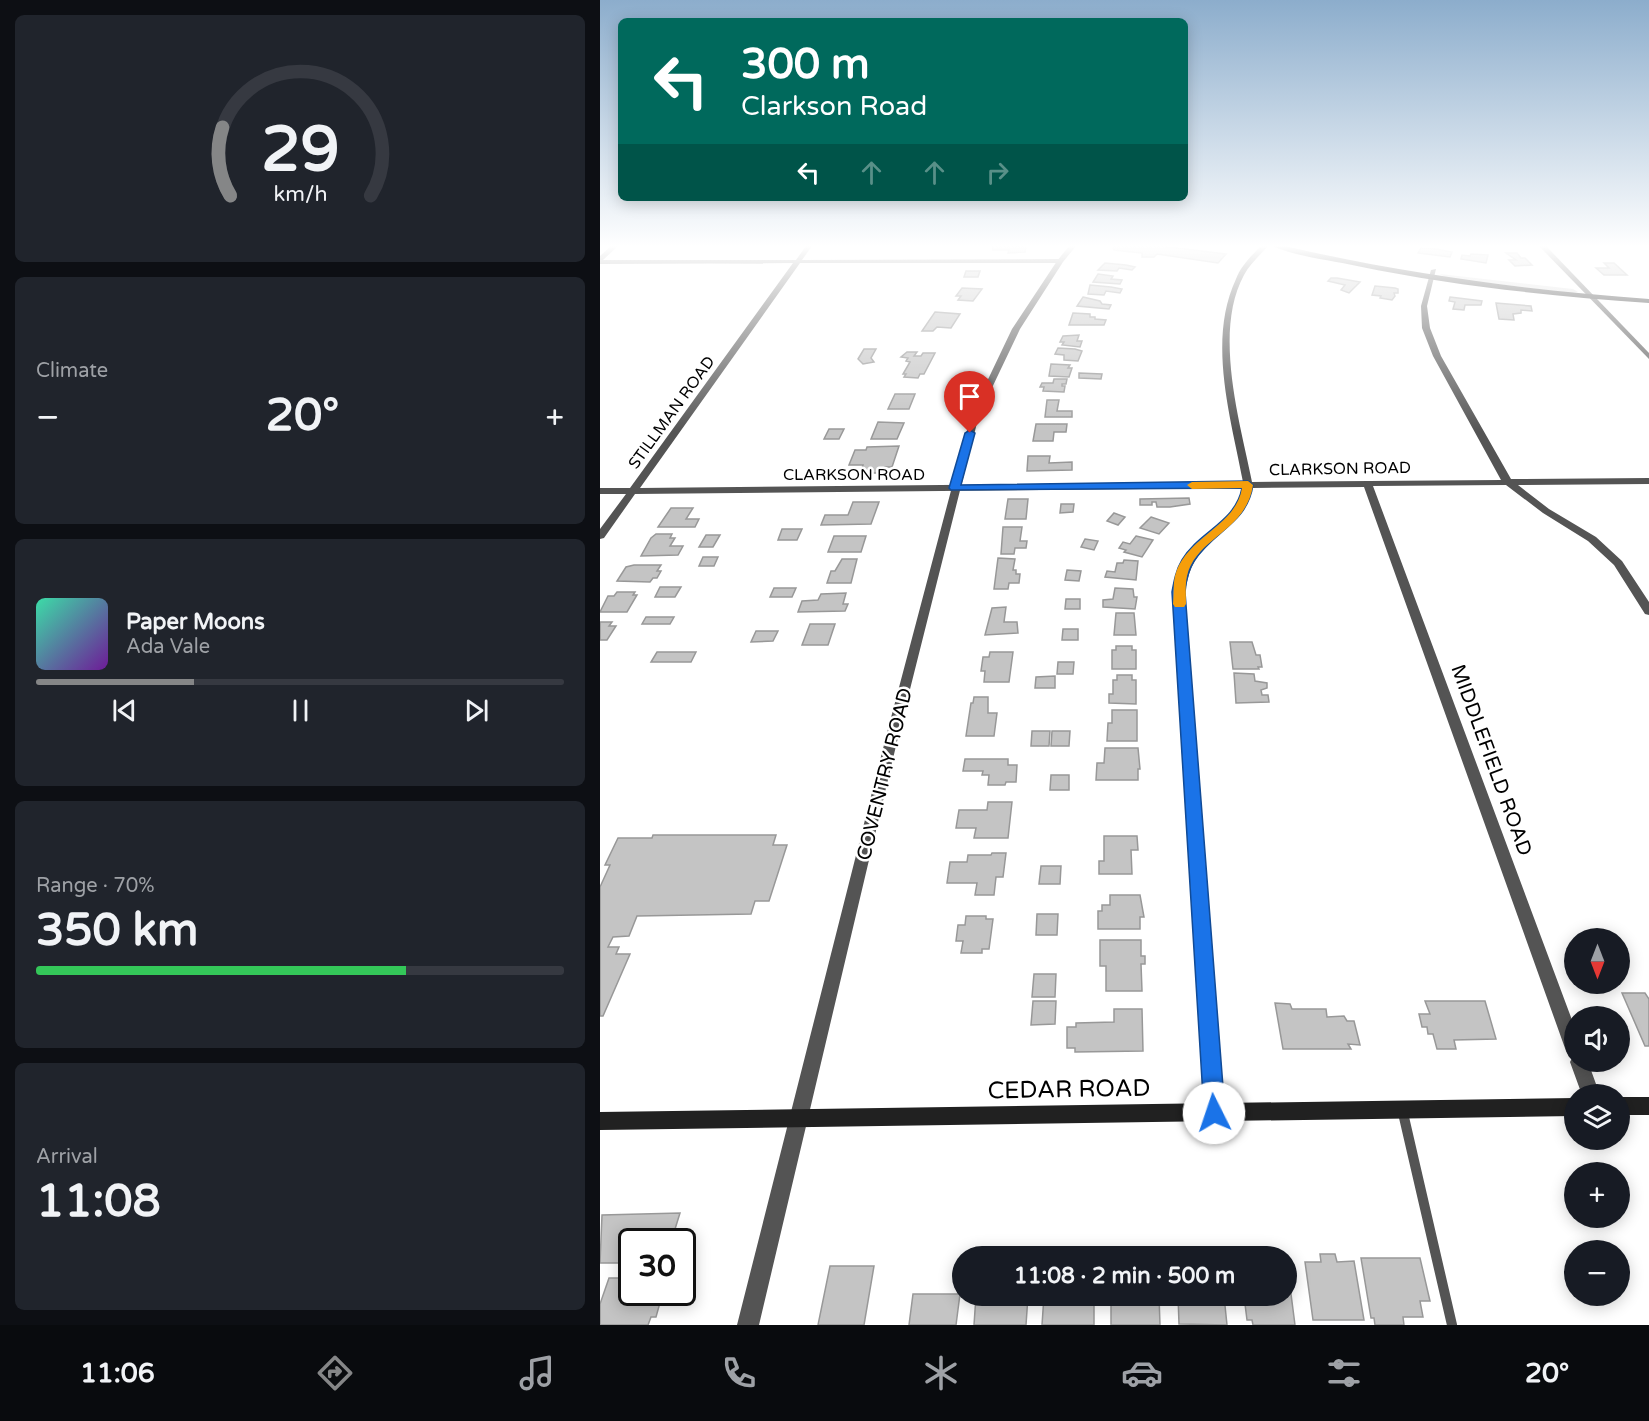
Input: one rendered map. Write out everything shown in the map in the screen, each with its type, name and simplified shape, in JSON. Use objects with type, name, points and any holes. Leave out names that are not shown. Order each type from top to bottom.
[{"type":"main road","points":[[1630,1106],[1649,1106]]},
{"type":"main road","name":"CEDAR ROAD","points":[[600,1121],[1564,1107]]},
{"type":"street","name":"STILLMAN ROAD","points":[[600,536],[764,308]]},
{"type":"street","name":"COVENTRY ROAD","points":[[748,1325],[975,415],[1003,351],[1029,308]]},
{"type":"street","points":[[1214,1113],[1179,592],[1181,576],[1188,560],[1203,543],[1239,511],[1245,501],[1248,485],[1226,355],[1230,308]]},
{"type":"street","points":[[1424,308],[1426,328],[1431,342],[1507,481],[1546,511],[1592,539],[1617,563],[1649,611]]},
{"type":"street","points":[[1601,308],[1649,357]]},
{"type":"street","name":"CLARKSON ROAD","points":[[600,491],[1649,481]]},
{"type":"street","name":"MIDDLEFIELD ROAD","points":[[1367,483],[1564,1021]]},
{"type":"lane","points":[[1402,1109],[1452,1325]]},
{"type":"building","points":[[1497,308],[1531,308],[1532,311],[1521,310],[1521,313],[1513,314],[1514,320],[1499,319]]},
{"type":"building","points":[[935,312],[960,314],[951,328],[937,327],[933,331],[922,331]]},
{"type":"building","points":[[1073,313],[1090,314],[1090,317],[1095,317],[1095,319],[1106,320],[1104,325],[1069,325]]},
{"type":"building","points":[[1079,335],[1077,341],[1082,341],[1080,347],[1062,345],[1064,342],[1060,342],[1063,336]]},
{"type":"building","points":[[1058,348],[1082,351],[1078,361],[1064,360],[1064,355],[1055,354]]},
{"type":"building","points":[[864,349],[876,349],[871,358],[874,362],[863,364],[858,359]]},
{"type":"building","points":[[907,352],[917,352],[914,356],[935,353],[924,374],[920,374],[918,378],[904,377],[906,374],[903,374],[910,362],[906,361],[908,358],[901,357]]},
{"type":"building","points":[[1051,364],[1070,365],[1068,368],[1072,368],[1069,377],[1049,376]]},
{"type":"building","points":[[1079,373],[1102,374],[1101,379],[1079,378]]},
{"type":"building","points":[[1054,379],[1067,379],[1066,384],[1062,384],[1065,386],[1064,392],[1043,391],[1044,387],[1040,387],[1042,383],[1053,383]]},
{"type":"building","points":[[895,394],[915,394],[909,409],[888,409]]},
{"type":"building","points":[[1047,400],[1059,400],[1057,411],[1072,411],[1072,417],[1045,417]]},
{"type":"building","points":[[878,422],[904,423],[897,439],[871,439]]},
{"type":"building","points":[[1036,424],[1067,424],[1066,432],[1054,432],[1053,441],[1033,441]]},
{"type":"building","points":[[829,429],[844,429],[839,439],[824,439]]},
{"type":"building","points":[[899,446],[892,467],[885,467],[883,473],[864,473],[863,465],[849,465],[855,450],[866,450],[867,447]]},
{"type":"building","points":[[1028,456],[1050,456],[1049,463],[1072,462],[1072,470],[1027,471]]},
{"type":"building","points":[[1189,498],[1190,504],[1170,507],[1157,507],[1156,502],[1152,502],[1152,505],[1140,505],[1140,499]]},
{"type":"building","points":[[1008,499],[1028,499],[1026,519],[1005,519]]},
{"type":"building","points":[[853,502],[879,502],[871,524],[821,525],[825,515],[848,515]]},
{"type":"building","points":[[1061,504],[1074,504],[1073,512],[1060,513]]},
{"type":"building","points":[[671,508],[693,508],[686,519],[699,519],[695,527],[658,527]]},
{"type":"building","points":[[1114,513],[1125,517],[1118,525],[1107,521]]},
{"type":"building","points":[[1151,517],[1169,523],[1159,534],[1140,528]]},
{"type":"building","points":[[1003,527],[1022,527],[1020,541],[1027,541],[1026,548],[1015,548],[1014,554],[1001,554]]},
{"type":"building","points":[[782,529],[802,529],[797,540],[778,540]]},
{"type":"building","points":[[656,534],[672,534],[670,538],[675,538],[670,546],[683,546],[678,555],[641,556],[651,538]]},
{"type":"building","points":[[706,535],[720,535],[713,547],[699,547]]},
{"type":"building","points":[[834,536],[866,536],[861,552],[828,552]]},
{"type":"building","points":[[1136,536],[1153,540],[1142,557],[1124,552],[1126,550],[1119,548],[1123,542],[1130,544]]},
{"type":"building","points":[[1085,539],[1098,541],[1094,550],[1081,547]]},
{"type":"building","points":[[703,557],[718,557],[714,566],[699,566]]},
{"type":"building","points":[[998,558],[1015,559],[1013,570],[1016,570],[1016,574],[1020,574],[1019,583],[1009,583],[1008,589],[994,589]]},
{"type":"building","points":[[842,559],[857,559],[851,583],[827,583],[831,571],[835,571]]},
{"type":"building","points":[[1124,560],[1138,561],[1136,580],[1105,577],[1107,571],[1115,572],[1117,563],[1123,563]]},
{"type":"building","points":[[661,565],[657,571],[661,571],[657,578],[653,578],[650,582],[617,581],[626,567]]},
{"type":"building","points":[[1067,570],[1081,571],[1079,581],[1065,580]]},
{"type":"building","points":[[660,587],[681,587],[675,597],[655,597]]},
{"type":"building","points":[[774,588],[796,588],[792,597],[770,597]]},
{"type":"building","points":[[1115,588],[1133,589],[1134,597],[1137,597],[1135,609],[1103,607],[1103,600],[1113,599]]},
{"type":"building","points":[[617,592],[635,592],[633,595],[637,595],[627,612],[600,612],[608,596],[614,596]]},
{"type":"building","points":[[846,593],[843,604],[848,604],[845,611],[798,612],[802,601],[818,600],[821,594]]},
{"type":"building","points":[[1066,599],[1080,599],[1080,609],[1065,609]]},
{"type":"building","points":[[1006,607],[1004,622],[1017,622],[1018,633],[985,635],[992,608]]},
{"type":"building","points":[[1116,613],[1134,613],[1136,635],[1114,635]]},
{"type":"building","points":[[646,617],[674,617],[670,624],[642,624]]},
{"type":"building","points":[[600,622],[612,622],[609,626],[616,626],[607,640],[600,640]]},
{"type":"building","points":[[810,624],[835,624],[828,645],[802,645]]},
{"type":"building","points":[[1063,629],[1078,629],[1078,640],[1062,640]]},
{"type":"building","points":[[756,631],[778,631],[773,641],[751,642]]},
{"type":"building","points":[[1230,642],[1252,642],[1256,655],[1260,655],[1262,667],[1233,669]]},
{"type":"building","points":[[1116,646],[1132,646],[1132,650],[1136,650],[1136,669],[1112,669],[1112,650],[1116,650]]},
{"type":"building","points":[[657,652],[696,652],[691,662],[651,662]]},
{"type":"building","points":[[990,652],[1013,652],[1009,682],[984,682],[985,671],[981,671],[983,657],[989,657]]},
{"type":"building","points":[[1058,662],[1074,662],[1073,674],[1057,674]]},
{"type":"building","points":[[1234,673],[1254,674],[1255,681],[1267,683],[1267,688],[1261,690],[1262,695],[1268,695],[1269,702],[1236,703]]},
{"type":"building","points":[[1117,675],[1132,675],[1132,680],[1136,680],[1136,704],[1109,703],[1109,694],[1113,694],[1113,680],[1117,680]]},
{"type":"building","points":[[1055,676],[1055,688],[1035,688],[1036,677]]},
{"type":"building","points":[[974,697],[988,697],[988,713],[997,713],[994,736],[966,736]]},
{"type":"building","points":[[1112,710],[1137,710],[1137,741],[1107,741],[1108,723],[1112,723]]},
{"type":"building","points":[[1032,731],[1050,731],[1049,746],[1031,746]]},
{"type":"building","points":[[1052,731],[1070,731],[1069,746],[1051,746]]},
{"type":"building","points":[[1105,748],[1138,748],[1140,769],[1138,769],[1138,780],[1096,780],[1097,763],[1104,763]]},
{"type":"building","points":[[965,759],[1008,759],[1008,765],[1017,765],[1016,782],[1006,782],[1005,785],[988,785],[989,775],[982,775],[983,771],[963,771]]},
{"type":"building","points":[[1051,775],[1069,775],[1069,790],[1050,790]]},
{"type":"building","points":[[988,802],[1012,802],[1008,838],[974,838],[976,828],[956,828],[959,810],[987,810]]},
{"type":"building","points":[[653,835],[776,835],[773,845],[787,845],[769,901],[755,901],[751,914],[637,916],[629,936],[613,937],[608,947],[619,947],[616,954],[630,954],[603,1016],[600,1016],[600,887],[610,865],[605,865],[618,838],[652,838]]},
{"type":"building","points":[[1104,836],[1137,836],[1138,850],[1131,850],[1132,874],[1099,874],[1099,861],[1104,861]]},
{"type":"building","points":[[992,853],[1006,853],[1003,877],[996,877],[994,895],[975,895],[977,883],[947,883],[950,862],[967,862],[968,855],[991,855]]},
{"type":"building","points":[[1041,866],[1061,866],[1060,884],[1039,884]]},
{"type":"building","points":[[1110,895],[1140,895],[1144,917],[1140,917],[1140,929],[1098,929],[1098,911],[1102,911],[1102,905],[1110,905]]},
{"type":"building","points":[[1037,914],[1058,914],[1057,935],[1036,935]]},
{"type":"building","points":[[966,916],[986,916],[986,919],[993,919],[989,949],[982,949],[982,953],[961,953],[963,941],[956,941],[958,925],[965,925]]},
{"type":"building","points":[[1100,940],[1141,940],[1141,956],[1145,956],[1145,964],[1141,964],[1142,991],[1106,991],[1106,966],[1100,966]]},
{"type":"building","points":[[1034,974],[1056,974],[1055,997],[1032,997]]},
{"type":"building","points":[[1645,993],[1649,999],[1649,1046],[1645,1046],[1630,1011],[1630,1006],[1628,1006],[1622,994]]},
{"type":"building","points":[[1033,1001],[1056,1001],[1055,1024],[1031,1025]]},
{"type":"building","points":[[1425,1001],[1485,1001],[1496,1039],[1454,1040],[1456,1049],[1437,1049],[1433,1034],[1428,1034],[1427,1027],[1422,1027],[1419,1014],[1430,1014]]},
{"type":"building","points":[[1275,1003],[1290,1004],[1292,1009],[1326,1009],[1327,1017],[1344,1016],[1347,1021],[1354,1021],[1360,1045],[1348,1044],[1351,1049],[1283,1049]]},
{"type":"building","points":[[1114,1009],[1142,1009],[1143,1051],[1075,1052],[1075,1048],[1067,1048],[1067,1027],[1076,1027],[1076,1023],[1114,1022]]},
{"type":"building","points":[[680,1213],[675,1228],[618,1228],[618,1263],[600,1263],[602,1215]]},
{"type":"building","points":[[1320,1254],[1335,1254],[1337,1262],[1354,1261],[1364,1320],[1313,1320],[1305,1262],[1321,1262]]},
{"type":"building","points":[[1361,1258],[1420,1258],[1430,1301],[1420,1301],[1423,1317],[1403,1317],[1404,1325],[1375,1325],[1374,1318],[1371,1318]]},
{"type":"building","points":[[830,1266],[874,1266],[864,1325],[818,1325]]},
{"type":"building","points":[[609,1278],[618,1278],[618,1306],[659,1306],[656,1317],[651,1317],[648,1325],[600,1325],[600,1304]]},
{"type":"building","points":[[913,1294],[952,1294],[952,1306],[958,1306],[956,1325],[909,1325]]},
{"type":"building","points":[[975,1306],[1027,1306],[1026,1325],[974,1325]]},
{"type":"building","points":[[1043,1306],[1094,1306],[1094,1325],[1042,1325]]},
{"type":"building","points":[[1111,1306],[1159,1306],[1160,1325],[1111,1325]]},
{"type":"building","points":[[1178,1306],[1225,1306],[1227,1325],[1179,1324]]},
{"type":"building","points":[[1245,1306],[1293,1306],[1295,1325],[1253,1325],[1252,1320],[1247,1320]]},
{"type":"slow traffic","points":[[1179,604],[1179,585],[1188,560],[1203,543],[1239,511],[1245,501],[1248,485],[1192,485]]},
{"type":"route","points":[[970,433],[955,488],[1248,485],[1245,501],[1239,511],[1193,553],[1184,567],[1179,585],[1214,1113]]}]
